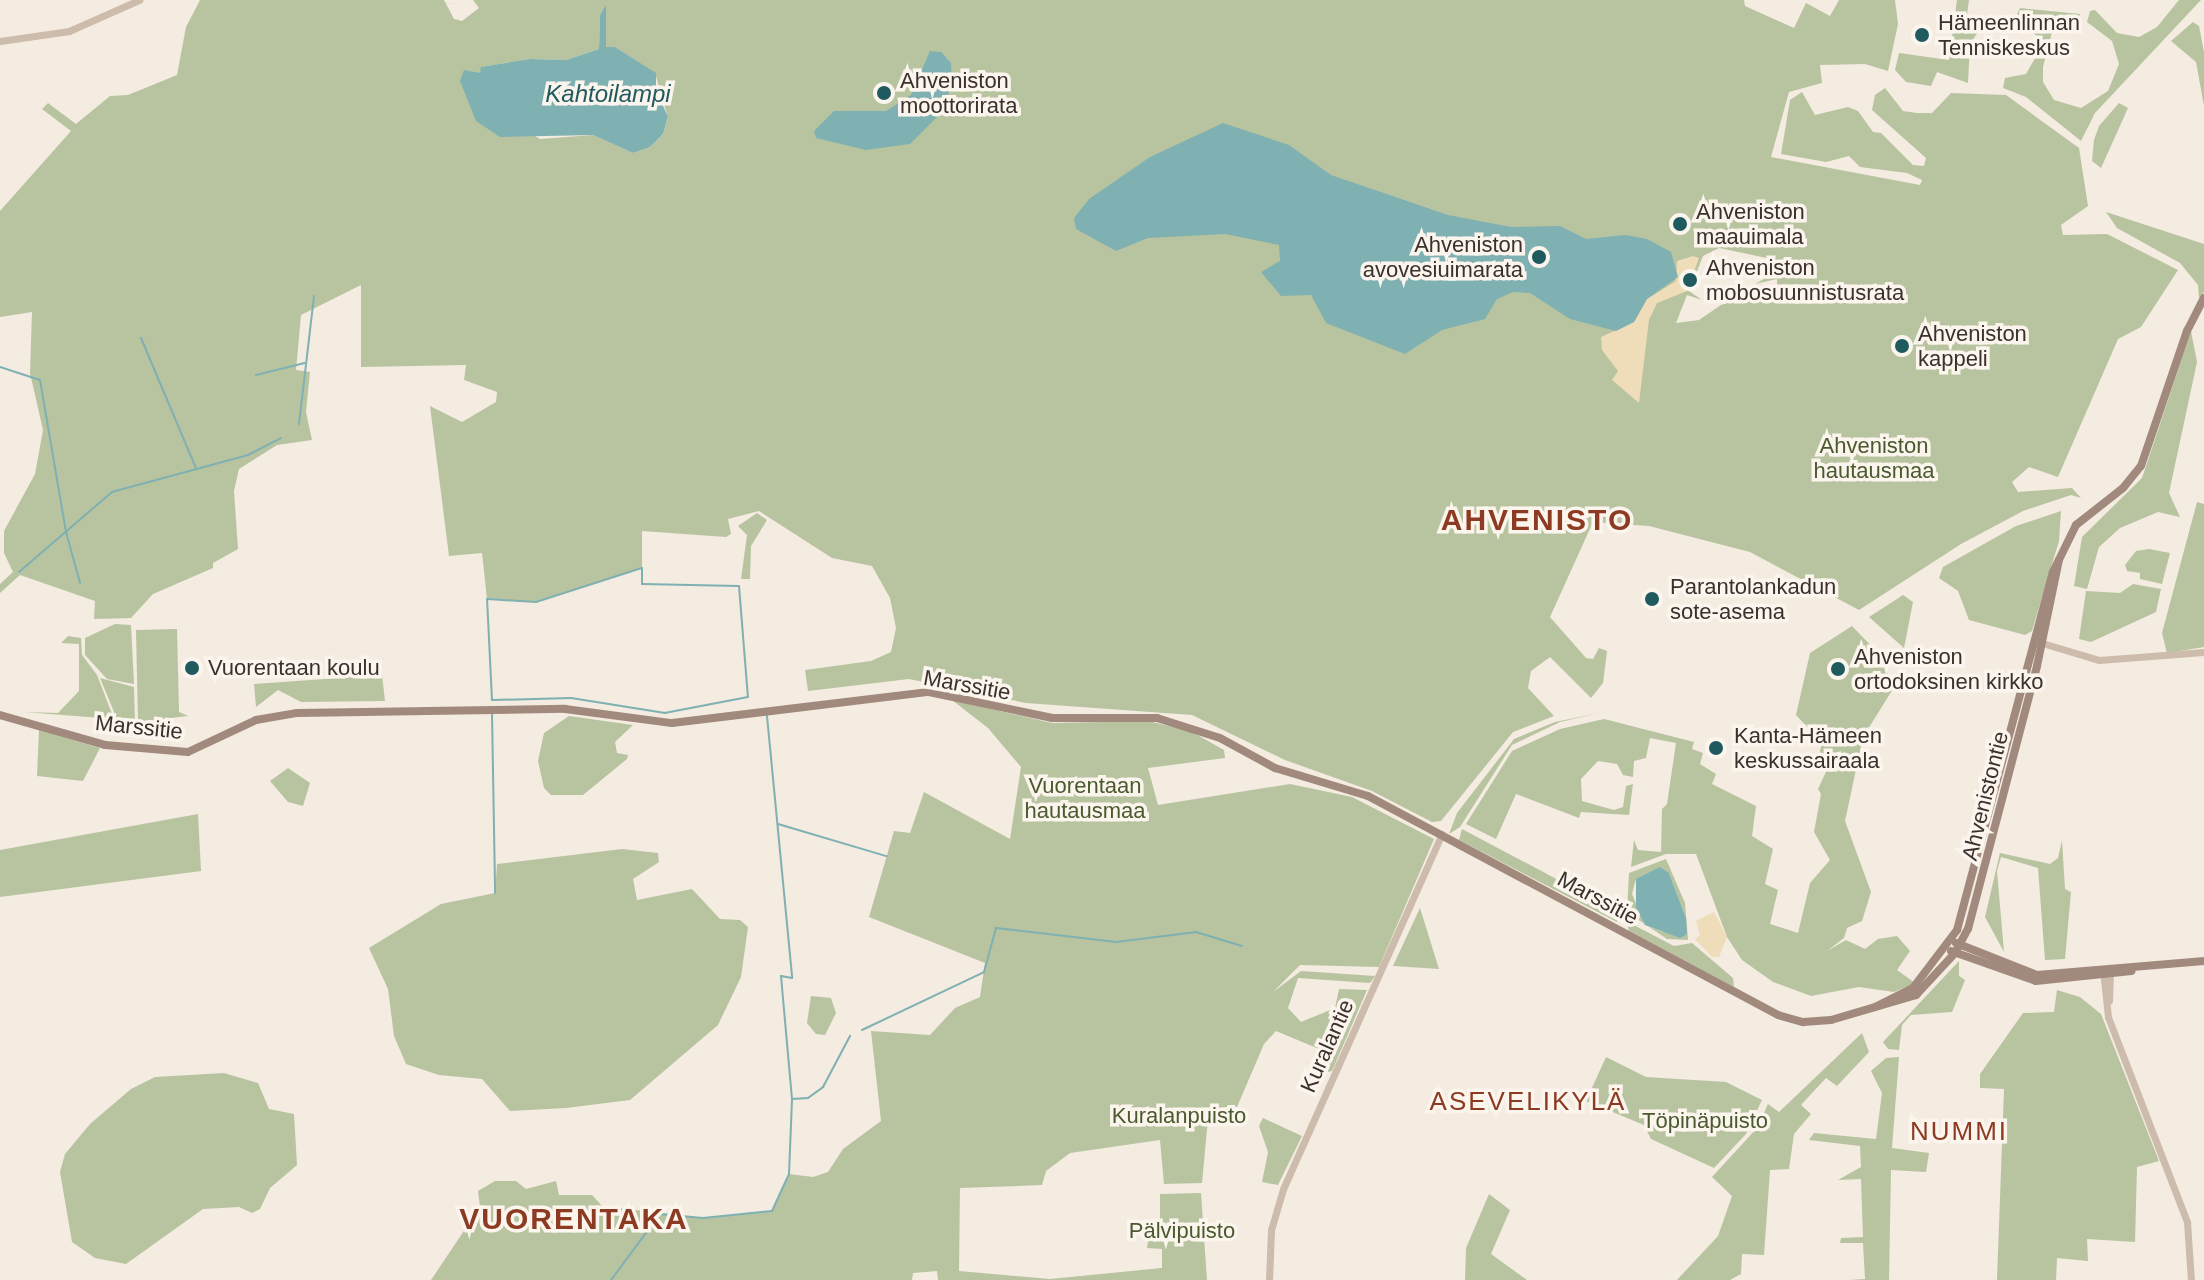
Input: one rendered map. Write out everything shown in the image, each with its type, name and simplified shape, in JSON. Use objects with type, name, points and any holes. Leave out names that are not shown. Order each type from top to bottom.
[{"type":"main road","name":"Ahvenistontie","points":[[1953,947],[1974,911],[2059,560],[2076,525],[2123,488],[2141,466],[2187,331],[2204,298]]},
{"type":"main road","name":"Marssitie","points":[[0,715],[105,745],[188,752],[256,720],[286,713],[565,709],[672,723],[929,692],[1052,718],[1178,722],[1275,768],[1368,796],[1778,1015],[1803,1022],[1831,1020],[1870,1009],[1913,988],[1953,947]]},
{"type":"main road","points":[[1953,947],[2037,975],[2204,961]]},
{"type":"street","points":[[0,41],[69,31],[139,0]]},
{"type":"street","points":[[2040,646],[2118,661],[2204,652]]},
{"type":"street","name":"Kuralantie","points":[[1269,1280],[1271,1230],[1280,1196],[1442,834]]},
{"type":"street","points":[[2107,970],[2113,1027],[2187,1222],[2191,1280]]},
{"type":"green space","name":"Ahveniston hautausmaa","points":[[200,0],[444,0],[454,19],[462,21],[479,8],[473,0],[1744,0],[1745,6],[1794,28],[1806,3],[1830,16],[1839,0],[1895,0],[1898,24],[1888,71],[1865,64],[1820,65],[1822,83],[1789,92],[1771,157],[1920,185],[1922,180],[1907,173],[1860,167],[1849,156],[1826,162],[1781,154],[1790,100],[1802,92],[1815,115],[1848,107],[1858,111],[1873,132],[1881,133],[1913,165],[1924,166],[1926,158],[1872,110],[1875,95],[1885,88],[1903,111],[1932,113],[1951,93],[2006,95],[2079,148],[2088,206],[2061,225],[2063,235],[2107,234],[2178,270],[2141,327],[2118,339],[2058,477],[2029,467],[2012,482],[2018,492],[2072,488],[2081,498],[2071,495],[2023,511],[1961,544],[1859,610],[1750,552],[1649,526],[1593,522],[1550,617],[1586,658],[1593,659],[1599,648],[1607,651],[1603,683],[1591,698],[1550,657],[1531,671],[1528,688],[1554,716],[1513,732],[1441,821],[1432,822],[1372,791],[1285,760],[1192,715],[1026,703],[909,679],[808,691],[805,670],[871,661],[891,652],[896,628],[890,598],[872,566],[832,558],[759,511],[728,519],[731,534],[726,537],[642,531],[642,568],[536,602],[487,599],[482,553],[449,556],[430,406],[462,422],[496,402],[497,392],[464,380],[466,365],[361,367],[361,285],[301,315],[296,370],[310,372],[306,412],[312,440],[277,445],[239,469],[234,491],[238,549],[213,563],[213,568],[153,594],[131,618],[94,619],[95,601],[20,575],[0,593],[0,584],[13,572],[4,553],[4,531],[35,474],[43,430],[30,373],[32,312],[0,317],[0,211],[71,131],[42,109],[48,103],[76,124],[110,96],[128,95],[177,75],[186,27]],"holes":[[[606,6],[606,47],[615,47],[655,73],[668,118],[663,134],[650,147],[633,153],[593,135],[540,139],[468,95],[470,73],[480,73],[482,67],[530,59],[566,60],[599,49],[600,15]],[[1719,248],[1781,261],[1778,271],[1755,284],[1777,279],[1777,287],[1721,305],[1699,320],[1676,323],[1687,295],[1702,300],[1689,291],[1703,256]]]},
{"type":"green space","points":[[1957,0],[1969,0],[1967,15],[1988,17],[1970,44],[1968,83],[1937,72],[1931,86],[1906,82],[1895,70],[1899,53],[1949,60]]},
{"type":"green space","points":[[2179,0],[2201,0],[2095,113],[2081,141],[2026,97],[2003,88],[2005,78],[2026,74],[2038,53],[2036,36],[2017,14],[2020,8],[2080,14],[2079,20],[2052,32],[2043,67],[2043,82],[2054,100],[2081,108],[2108,91],[2119,64],[2112,41],[2087,22],[2090,11],[2095,10],[2117,33],[2139,37],[2157,27]]},
{"type":"green space","points":[[2193,22],[2199,26],[2204,52],[2204,106],[2196,62],[2171,41]]},
{"type":"green space","points":[[2119,103],[2128,108],[2101,168],[2092,161],[2094,140],[2099,126]]},
{"type":"green space","points":[[2106,212],[2204,244],[2204,292],[2199,298],[2198,285],[2180,263],[2117,228]]},
{"type":"green space","points":[[2191,331],[2197,362],[2169,493],[2180,517],[2158,512],[2120,528],[2099,547],[2087,589],[2074,586],[2082,537],[2142,478]]},
{"type":"green space","points":[[2197,502],[2204,504],[2204,647],[2167,653],[2162,633]]},
{"type":"green space","points":[[2061,511],[2059,541],[2032,631],[2025,635],[1969,620],[1958,591],[1939,578],[1943,567],[2016,526]]},
{"type":"green space","points":[[757,513],[767,520],[751,546],[750,579],[741,579],[747,535],[738,526]]},
{"type":"green space","points":[[2149,549],[2170,553],[2162,584],[2140,579],[2140,573],[2127,571],[2125,565],[2136,551]]},
{"type":"green space","points":[[2133,584],[2161,589],[2156,612],[2091,642],[2079,639],[2086,591],[2120,593]]},
{"type":"green space","points":[[1903,595],[1913,602],[1904,648],[1869,617]]},
{"type":"green space","points":[[115,624],[131,625],[134,684],[107,679],[85,655],[85,638]]},
{"type":"green space","points":[[1852,626],[1882,657],[1893,689],[1863,737],[1845,821],[1871,892],[1862,921],[1847,928],[1844,938],[1827,951],[1846,940],[1865,949],[1878,939],[1897,936],[1910,951],[1897,970],[1915,983],[1894,992],[1859,987],[1811,996],[1773,982],[1742,960],[1727,937],[1696,854],[1666,854],[1631,867],[1634,840],[1638,850],[1661,852],[1662,809],[1667,804],[1676,743],[1650,738],[1646,758],[1634,761],[1633,777],[1623,775],[1617,764],[1598,761],[1581,779],[1582,801],[1614,810],[1623,807],[1626,786],[1633,784],[1629,815],[1581,812],[1579,818],[1516,794],[1496,839],[1466,824],[1512,751],[1560,729],[1604,719],[1694,742],[1692,749],[1703,753],[1700,764],[1716,774],[1712,784],[1756,806],[1752,836],[1773,849],[1765,884],[1778,890],[1770,924],[1798,933],[1810,883],[1830,860],[1814,832],[1821,794],[1818,789],[1826,772],[1819,755],[1822,743],[1796,715],[1810,653]]},
{"type":"green space","points":[[177,629],[179,712],[188,716],[138,722],[136,630]]},
{"type":"green space","points":[[68,636],[81,638],[82,655],[97,675],[114,719],[24,712],[58,713],[79,691],[79,644],[61,643]]},
{"type":"green space","points":[[382,675],[385,701],[301,702],[278,690],[256,707],[254,684]]},
{"type":"green space","points":[[100,678],[134,687],[135,722],[117,719]]},
{"type":"green space","points":[[952,700],[1052,723],[1148,721],[1190,731],[1224,750],[1225,758],[1148,768],[1158,805],[1290,784],[1352,797],[1434,839],[1379,967],[1300,965],[1273,992],[1301,971],[1375,976],[1370,983],[1298,978],[1288,1008],[1301,1022],[1335,1008],[1339,989],[1367,990],[1332,1071],[1323,1073],[1331,1054],[1276,1031],[1264,1044],[1237,1107],[1209,1108],[1202,1183],[1164,1184],[1160,1140],[1070,1153],[1046,1171],[1042,1185],[960,1188],[959,1271],[1050,1279],[1162,1268],[1162,1249],[1147,1248],[1148,1241],[1160,1240],[1160,1194],[1201,1193],[1207,1280],[938,1280],[937,1271],[913,1273],[912,1280],[431,1280],[480,1207],[478,1191],[495,1181],[516,1181],[526,1189],[556,1181],[559,1195],[592,1195],[602,1206],[703,1218],[772,1211],[789,1174],[813,1177],[828,1172],[843,1149],[881,1121],[871,1031],[930,1035],[955,1008],[980,997],[985,963],[869,917],[894,831],[910,833],[924,792],[1010,839],[1021,767],[988,728]]},
{"type":"green space","points":[[1599,713],[1560,722],[1512,745],[1460,827],[1449,834],[1457,813],[1514,739],[1555,722]]},
{"type":"green space","points":[[569,716],[633,725],[615,742],[617,753],[628,755],[583,795],[551,795],[544,788],[538,761],[544,733]]},
{"type":"green space","points":[[39,730],[100,748],[83,781],[37,776]]},
{"type":"green space","points":[[288,768],[310,783],[303,806],[288,802],[270,781]]},
{"type":"green space","points":[[198,814],[201,871],[0,897],[0,850]]},
{"type":"green space","points":[[1462,829],[1613,909],[1619,914],[1617,922],[1459,840]]},
{"type":"green space","points":[[2062,840],[2065,889],[2071,892],[2065,959],[2045,960],[2038,868],[2001,857],[1997,871],[2004,952],[1985,917],[2000,853],[2050,864],[2058,858]]},
{"type":"green space","points":[[622,849],[658,853],[659,862],[633,879],[637,900],[692,889],[720,919],[740,920],[748,927],[741,977],[718,1025],[630,1100],[566,1108],[510,1111],[482,1079],[439,1075],[406,1064],[394,1036],[388,989],[369,948],[441,904],[495,893],[497,864]]},
{"type":"green space","points":[[1666,859],[1685,903],[1688,940],[1667,939],[1648,926],[1663,932],[1686,918],[1669,873],[1636,879],[1632,894],[1645,924],[1627,912],[1629,873]]},
{"type":"green space","points":[[1420,908],[1439,969],[1393,966]]},
{"type":"green space","points":[[1626,921],[1674,946],[1692,943],[1733,978],[1734,987],[1629,931]]},
{"type":"green space","points":[[1959,961],[1959,976],[1965,980],[1952,1012],[1911,1015],[1902,1025],[1899,1050],[1888,1049],[1883,1042]]},
{"type":"green space","points":[[2057,990],[2080,997],[2101,1014],[2159,1161],[2137,1167],[2135,1242],[2087,1239],[2088,1261],[2057,1258],[2056,1280],[1997,1280],[2004,1089],[1980,1088],[1980,1074],[2023,1013],[2054,1012]]},
{"type":"green space","points":[[811,996],[831,998],[836,1013],[825,1035],[816,1034],[807,1023]]},
{"type":"green space","points":[[1862,1033],[1869,1052],[1837,1086],[1826,1078],[1801,1105],[1811,1114],[1794,1134],[1789,1169],[1770,1170],[1764,1255],[1742,1254],[1741,1274],[1730,1280],[1677,1280],[1718,1236],[1732,1196],[1712,1177],[1758,1127],[1768,1104],[1779,1112]]},
{"type":"green space","name":"Töpinäpuisto","points":[[1606,1057],[1646,1077],[1726,1082],[1762,1100],[1746,1134],[1714,1168],[1651,1139],[1644,1125],[1586,1101]]},
{"type":"green space","points":[[1899,1057],[1892,1148],[1929,1153],[1926,1172],[1891,1170],[1889,1280],[1849,1280],[1865,1279],[1863,1243],[1840,1243],[1841,1238],[1863,1237],[1861,1179],[1838,1180],[1861,1167],[1860,1146],[1809,1140],[1814,1133],[1876,1139],[1882,1093],[1871,1071],[1886,1058]]},
{"type":"green space","points":[[224,1073],[258,1083],[269,1109],[294,1114],[297,1165],[270,1188],[260,1209],[252,1213],[239,1207],[203,1209],[126,1264],[95,1258],[72,1242],[60,1172],[65,1154],[90,1124],[131,1089],[155,1077]]},
{"type":"green space","points":[[1263,1118],[1302,1136],[1278,1185],[1262,1182],[1268,1152],[1259,1126]]},
{"type":"green space","points":[[1489,1194],[1510,1210],[1491,1254],[1527,1280],[1465,1280],[1466,1248]]},
{"type":"sand","points":[[1693,256],[1699,258],[1687,291],[1657,303],[1649,320],[1639,403],[1612,380],[1618,371],[1602,350],[1601,337],[1634,322],[1647,299],[1676,281],[1677,261]]},
{"type":"sand","points":[[1714,912],[1727,937],[1719,957],[1712,957],[1695,939],[1700,935],[1696,921]]},
{"type":"water","name":"Kahtoilampi","points":[[606,5],[606,47],[615,47],[656,73],[656,90],[668,117],[663,134],[650,147],[633,153],[593,135],[500,137],[476,121],[460,81],[464,70],[480,73],[481,67],[530,59],[566,60],[599,49],[600,15]]},
{"type":"water","points":[[930,51],[941,52],[951,63],[952,83],[942,112],[910,144],[866,150],[816,138],[814,131],[834,111],[886,111],[911,95]]},
{"type":"water","points":[[1223,123],[1289,145],[1331,175],[1448,215],[1511,227],[1560,226],[1586,239],[1625,235],[1647,239],[1671,252],[1678,277],[1647,299],[1634,322],[1616,331],[1570,319],[1530,293],[1513,292],[1497,299],[1485,319],[1442,330],[1405,354],[1326,323],[1311,295],[1281,296],[1261,272],[1280,261],[1279,245],[1225,234],[1148,238],[1116,251],[1076,229],[1074,218],[1089,199],[1150,157]]},
{"type":"water","points":[[1660,867],[1669,873],[1686,918],[1687,934],[1680,938],[1645,925],[1636,907],[1636,879]]},
{"type":"waterway","points":[[299,424],[314,296]]},
{"type":"waterway","points":[[141,338],[196,468]]},
{"type":"waterway","points":[[256,375],[305,363]]},
{"type":"waterway","points":[[0,367],[40,380],[66,532],[80,583]]},
{"type":"waterway","points":[[19,572],[112,492],[248,455],[281,438]]},
{"type":"waterway","points":[[642,568],[642,584],[739,586],[748,697],[665,713],[571,698],[492,700],[487,599],[536,602],[642,568]]},
{"type":"waterway","points":[[492,714],[495,893]]},
{"type":"waterway","points":[[767,716],[792,978],[781,976],[792,1099]]},
{"type":"waterway","points":[[778,824],[886,856]]},
{"type":"waterway","points":[[862,1030],[984,972],[996,928],[1116,942],[1196,932],[1242,946]]},
{"type":"waterway","points":[[611,1280],[660,1214],[703,1218],[772,1211],[789,1174],[792,1099],[808,1098],[823,1087],[850,1036]]},
{"type":"place","name":"Hämeenlinnan Tenniskeskus","points":[[1922,35]]},
{"type":"place","name":"Ahveniston moottorirata","points":[[884,93]]},
{"type":"place","name":"Ahveniston maauimala","points":[[1680,224]]},
{"type":"place","name":"Ahveniston avovesiuimarata","points":[[1539,257]]},
{"type":"place","name":"Ahveniston mobosuunnistusrata","points":[[1690,280]]},
{"type":"place","name":"Ahveniston kappeli","points":[[1902,346]]},
{"type":"place","name":"Parantolankadun sote-asema","points":[[1652,599]]},
{"type":"place","name":"Vuorentaan koulu","points":[[192,668]]},
{"type":"place","name":"Ahveniston ortodoksinen kirkko","points":[[1838,669]]},
{"type":"place","name":"Kanta-Hämeen keskussairaala","points":[[1716,748]]},
{"type":"district","name":"AHVENISTO","points":[[1537,520]]},
{"type":"district","name":"ASEVELIKYLÄ","points":[[1528,1102]]},
{"type":"district","name":"NUMMI","points":[[1959,1132]]},
{"type":"district","name":"VUORENTAKA","points":[[574,1219]]},
{"type":"park label","name":"Vuorentaan hautausmaa","points":[[1085,798]]},
{"type":"park label","name":"Kuralanpuisto","points":[[1179,1116]]},
{"type":"park label","name":"Pälvipuisto","points":[[1182,1231]]}]
